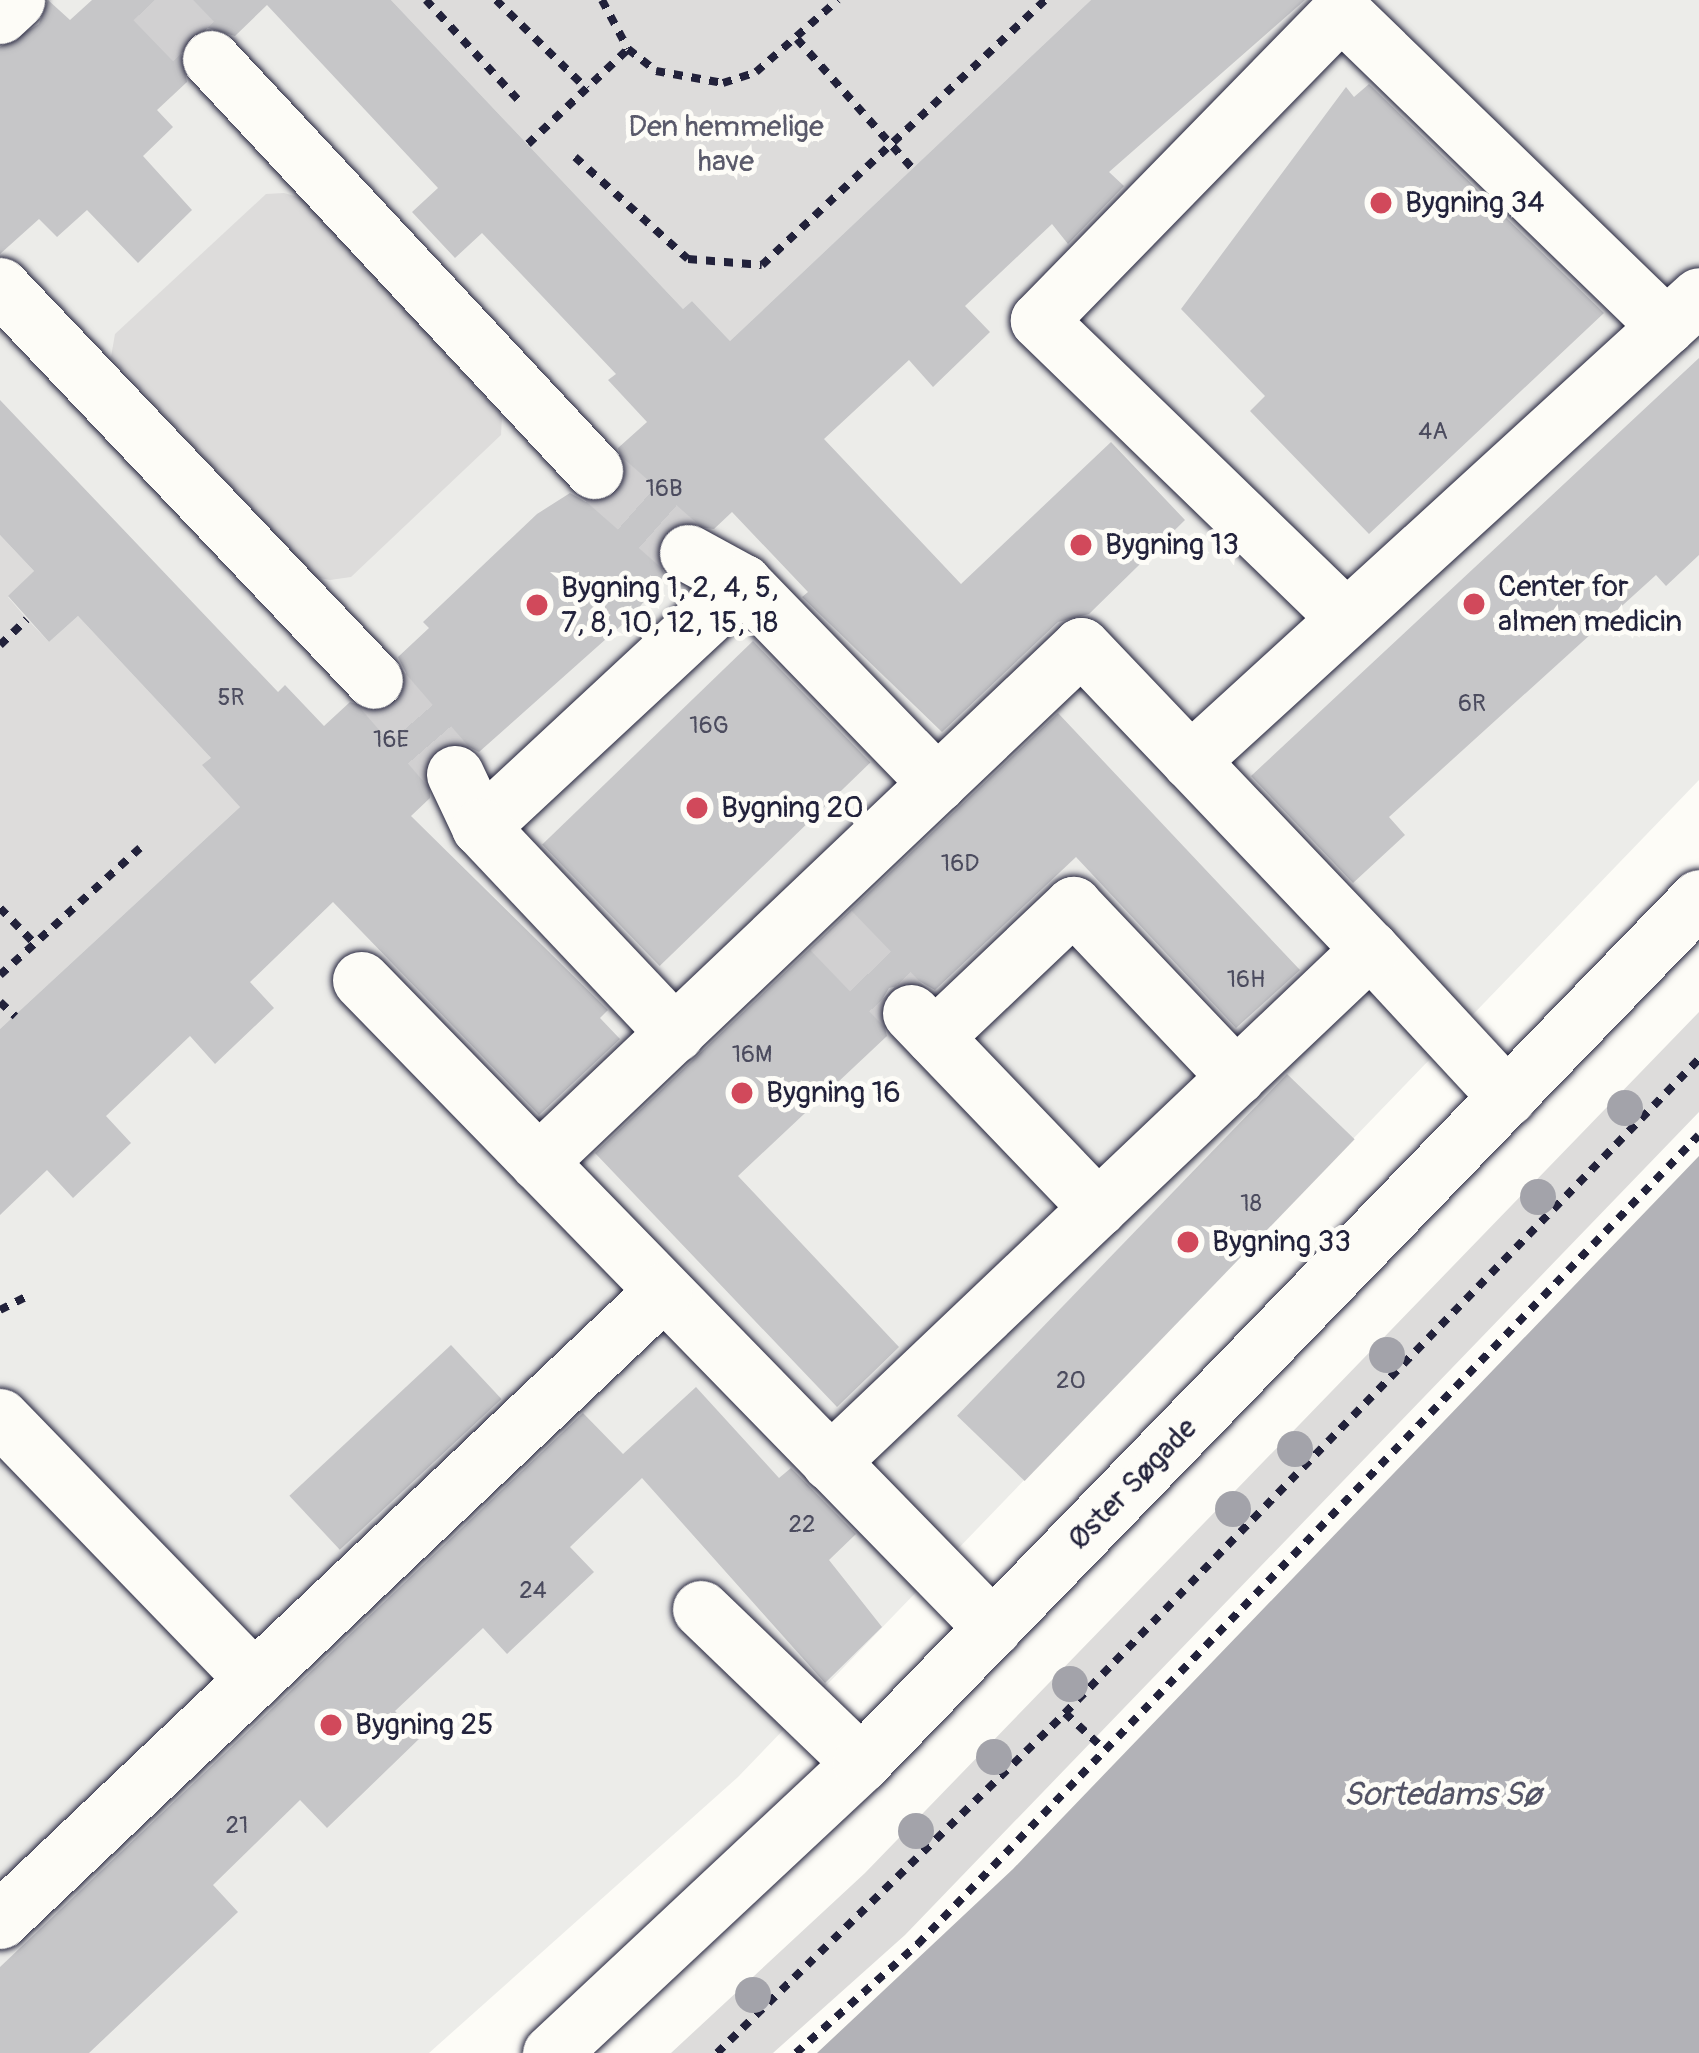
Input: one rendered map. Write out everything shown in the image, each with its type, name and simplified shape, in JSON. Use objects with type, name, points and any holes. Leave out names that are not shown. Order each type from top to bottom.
[{"type":"street","points":[[0,15],[16,0]]},
{"type":"street","points":[[1190,761],[1682,311],[1341,10],[1039,320],[1346,618]]},
{"type":"street","points":[[211,59],[594,470]]},
{"type":"street","points":[[0,286],[374,680]]},
{"type":"street","points":[[688,553],[743,583],[937,783]]},
{"type":"street","points":[[480,827],[743,583]]},
{"type":"street","points":[[538,1162],[675,1033],[820,918],[937,783],[1081,646],[1507,1097]]},
{"type":"street","points":[[455,774],[480,827],[675,1033]]},
{"type":"street","name":"Øster Søgade","points":[[551,2053],[861,1763],[1699,898]]},
{"type":"street","points":[[1098,1208],[923,1025],[1073,905],[1236,1076]]},
{"type":"street","points":[[830,1462],[1370,949]]},
{"type":"street","points":[[361,980],[993,1628]]},
{"type":"street","points":[[0,1920],[663,1291]]},
{"type":"street","points":[[0,1417],[254,1679]]},
{"type":"street","points":[[701,1610],[861,1763]]},
{"type":"path","points":[[426,0],[520,102]]},
{"type":"path","points":[[496,0],[587,88]]},
{"type":"path","points":[[602,0],[628,50],[656,71],[723,83],[756,72],[838,0]]},
{"type":"path","points":[[575,157],[661,243],[740,271],[782,252],[1046,0]]},
{"type":"path","points":[[797,39],[913,169]]},
{"type":"path","points":[[528,144],[628,50]]},
{"type":"path","points":[[0,645],[27,619]]},
{"type":"path","points":[[0,975],[140,848]]},
{"type":"path","points":[[0,908],[34,943]]},
{"type":"path","points":[[0,1002],[15,1016]]},
{"type":"path","points":[[717,2053],[1065,1713],[1699,1059]]},
{"type":"path","points":[[796,2053],[919,1944],[1699,1136]]},
{"type":"path","points":[[0,1310],[30,1295]]},
{"type":"path","points":[[1065,1713],[1106,1750]]},
{"type":"shaded area","points":[[0,0],[1699,0],[1699,780],[738,1777],[429,2053],[0,2053]]},
{"type":"green space","name":"Den hemmelige have","points":[[391,0],[1091,0],[730,341],[692,301],[683,309]]},
{"type":"green space","points":[[266,194],[305,199],[502,416],[501,435],[351,577],[315,577],[111,357],[115,334]]},
{"type":"green space","points":[[0,535],[34,571],[8,597],[27,619],[49,642],[78,616],[211,758],[240,807],[0,1029]]},
{"type":"green space","points":[[1699,1012],[1699,1112],[905,1935],[773,2053],[671,2053],[865,1873]]},
{"type":"water","name":"Sortedams Sø","points":[[1699,1156],[1699,2053],[817,2053],[1013,1869]]},
{"type":"building","name":"Bygning 1, 2, 4, 5, 7, 8, 10, 12, 15, 18","points":[[48,0],[70,20],[92,0],[391,0],[683,309],[692,301],[730,341],[1091,0],[1305,0],[1109,172],[1124,186],[1068,244],[1052,224],[965,306],[990,332],[933,387],[909,360],[824,439],[961,584],[1111,442],[1185,520],[1089,614],[1058,622],[942,732],[802,597],[808,592],[732,512],[714,529],[672,524],[655,553],[665,575],[634,614],[479,752],[457,741],[429,754],[430,798],[411,816],[608,1010],[600,1018],[620,1039],[539,1115],[333,902],[250,982],[274,1008],[215,1064],[190,1036],[106,1116],[131,1143],[73,1198],[47,1170],[0,1215],[0,1029],[240,807],[202,765],[211,758],[78,616],[49,642],[8,596],[34,571],[0,535],[0,400],[278,692],[285,685],[324,726],[350,702],[381,712],[397,703],[406,673],[398,657],[429,628],[423,622],[537,514],[570,493],[586,502],[616,495],[626,478],[618,448],[647,422],[608,380],[616,374],[482,233],[455,258],[412,212],[438,188],[267,5],[235,36],[205,27],[180,48],[187,82],[157,110],[173,127],[143,156],[192,210],[138,263],[87,210],[57,237],[39,219],[0,254],[0,47],[39,24]]},
{"type":"building","name":"Bygning 34","points":[[1369,84],[1604,313],[1369,534],[1250,411],[1265,396],[1181,309],[1346,87],[1354,97]]},
{"type":"building","points":[[1699,358],[1699,555],[1666,586],[1656,575],[1389,817],[1405,835],[1353,883],[1251,776]]},
{"type":"building","name":"Bygning 20","points":[[753,641],[870,763],[660,966],[542,845]]},
{"type":"building","name":"Bygning 16","points":[[1058,713],[1300,970],[1236,1028],[1076,857],[935,990],[919,981],[889,988],[879,1005],[887,1036],[738,1176],[899,1347],[837,1407],[595,1153]]},
{"type":"building","name":"Bygning 33","points":[[1287,1074],[1355,1139],[1025,1481],[957,1416]]},
{"type":"building","points":[[451,1345],[501,1399],[340,1550],[289,1496]]},
{"type":"building","name":"Bygning 25","points":[[696,1387],[779,1478],[791,1468],[856,1534],[829,1560],[882,1627],[825,1683],[642,1478],[570,1547],[594,1572],[507,1654],[483,1628],[395,1711],[420,1738],[327,1828],[300,1800],[213,1885],[238,1912],[89,2053],[0,2053],[0,1967],[583,1413],[623,1454]]},
{"type":"tunnel","points":[[154,0],[211,59]]},
{"type":"tunnel","points":[[594,470],[688,553]]},
{"type":"tunnel","points":[[374,680],[455,774]]},
{"type":"tunnel","points":[[831,930],[911,1013]]},
{"type":"place","name":"Bygning 34","points":[[1381,203]]},
{"type":"place","name":"Bygning 13","points":[[1081,545]]},
{"type":"place","name":"Center for almen medicin","points":[[1474,604]]},
{"type":"place","name":"Bygning 1, 2, 4, 5, 7, 8, 10, 12, 15, 18","points":[[537,605]]},
{"type":"place","name":"Bygning 20","points":[[697,808]]},
{"type":"place","name":"Bygning 16","points":[[742,1093]]},
{"type":"place","name":"Bygning 33","points":[[1188,1242]]},
{"type":"place","name":"Bygning 25","points":[[331,1725]]}]
